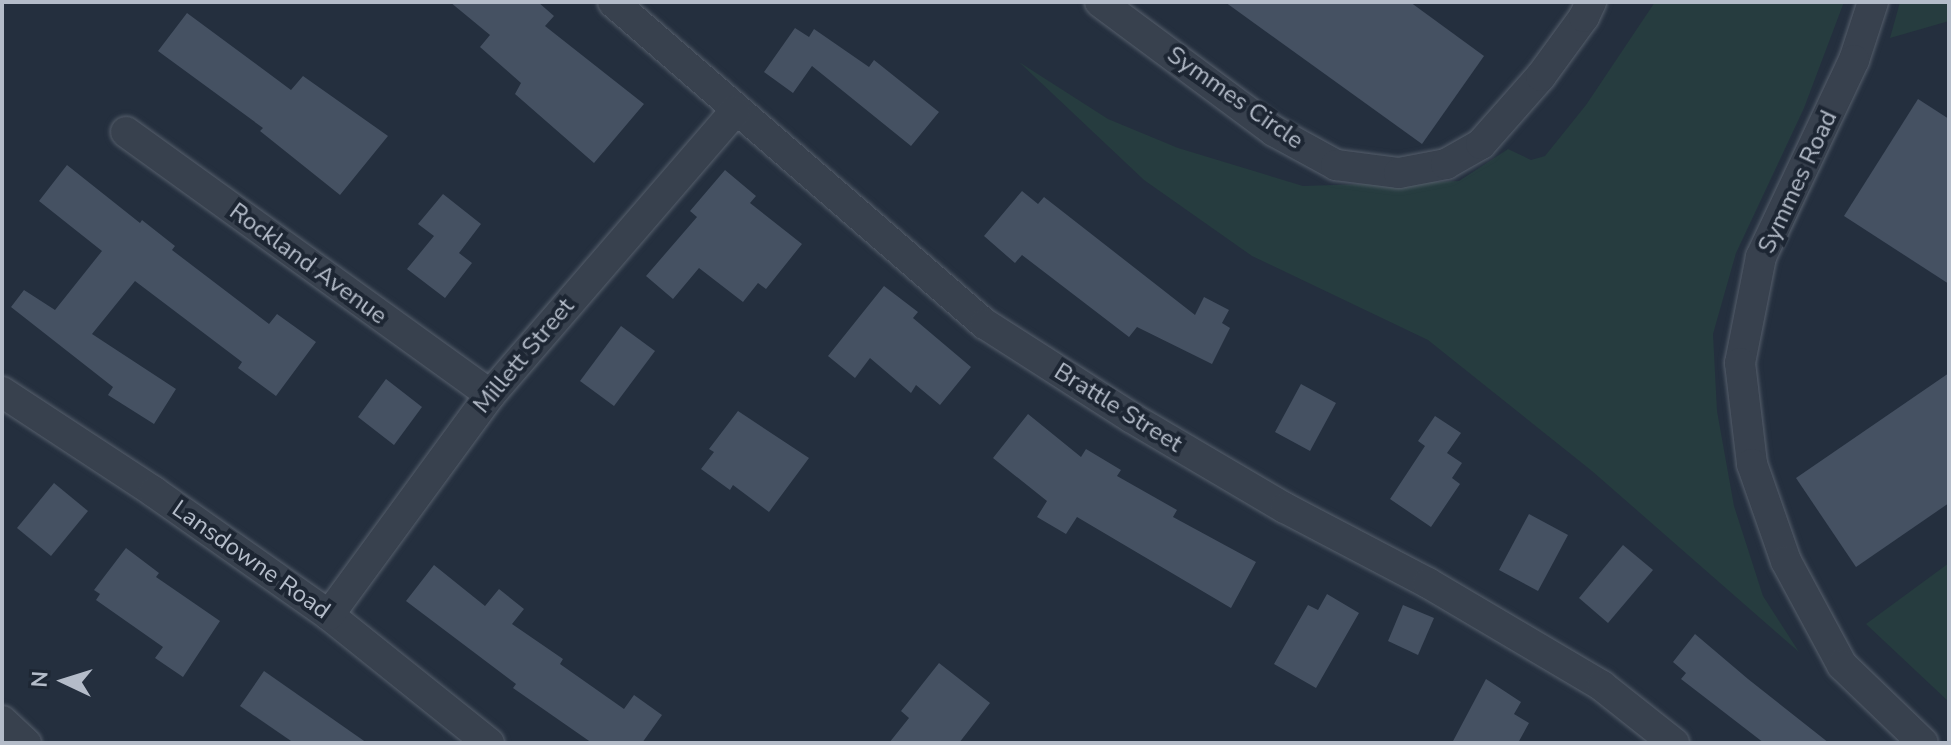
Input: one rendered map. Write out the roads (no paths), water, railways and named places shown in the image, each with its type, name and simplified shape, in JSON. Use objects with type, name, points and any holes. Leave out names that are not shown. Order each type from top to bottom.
[{"type":"street","name":"Brattle Street","points":[[613,2],[735,111],[868,220],[985,324],[1259,493],[1428,583],[1602,686],[1674,743]]},
{"type":"street","name":"Symmes Circle","points":[[1100,2],[1274,131],[1336,165],[1399,173],[1446,164],[1481,144],[1541,76],[1584,17],[1591,2]]},
{"type":"street","name":"Symmes Road","points":[[1873,2],[1854,60],[1761,257],[1740,363],[1752,464],[1786,561],[1842,665],[1923,743]]},
{"type":"street","name":"Millett Street","points":[[329,615],[490,395],[735,111]]},
{"type":"street","name":"Rockland Avenue","points":[[126,132],[490,395]]},
{"type":"street","name":"Lansdowne Road","points":[[2,392],[154,492],[329,615],[489,743]]},
{"type":"street","points":[[2,721],[26,743]]}]
